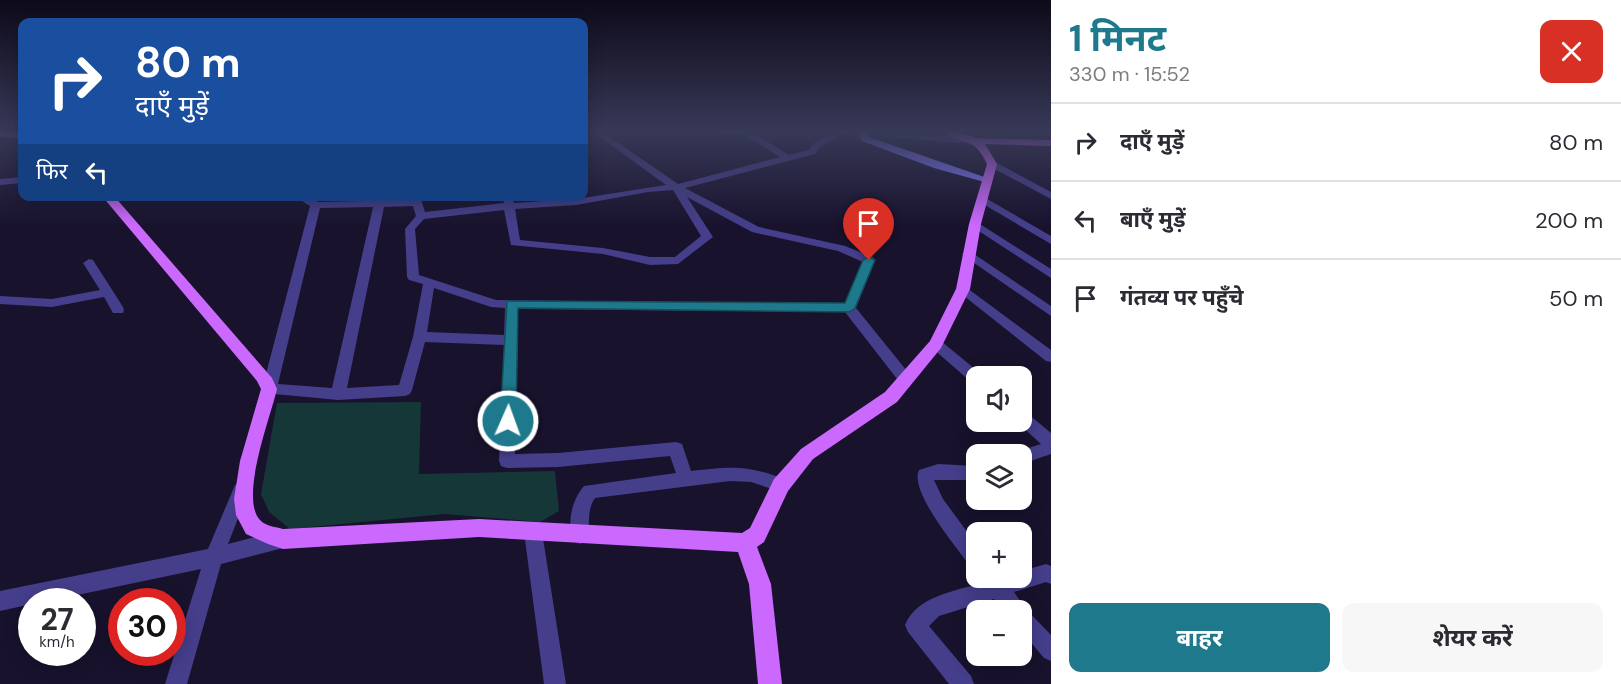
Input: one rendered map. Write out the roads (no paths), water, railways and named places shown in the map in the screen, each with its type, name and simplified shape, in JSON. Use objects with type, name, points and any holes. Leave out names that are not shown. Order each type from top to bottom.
[{"type":"main road","points":[[111,201],[264,378],[269,389],[243,486],[244,514],[255,529],[283,539],[479,528],[745,543],[757,535],[781,485],[807,454],[891,397],[936,344],[963,289],[968,254],[990,172],[988,163]]},
{"type":"main road","points":[[745,543],[760,584],[770,684]]},
{"type":"street","points":[[642,163],[676,187],[756,230],[841,248],[869,260],[849,308]]},
{"type":"street","points":[[588,200],[648,189],[676,187],[768,163]]},
{"type":"street","points":[[931,163],[938,166],[990,172],[1051,196]]},
{"type":"street","points":[[0,182],[18,180]]},
{"type":"street","points":[[508,201],[515,243],[603,251],[650,261],[678,260],[707,237],[676,187]]},
{"type":"street","points":[[982,199],[1048,237]]},
{"type":"street","points":[[308,201],[316,205],[407,201]]},
{"type":"street","points":[[416,201],[421,216]]},
{"type":"street","points":[[582,201],[508,201],[421,216],[410,229],[413,277],[495,304],[849,308]]},
{"type":"street","points":[[339,394],[379,204]]},
{"type":"street","points":[[316,205],[269,389],[339,394],[405,390],[420,337],[429,282]]},
{"type":"street","points":[[975,224],[1051,274]]},
{"type":"street","points":[[968,254],[1051,312]]},
{"type":"street","points":[[89,263],[105,293],[118,310]]},
{"type":"street","points":[[963,289],[1051,357]]},
{"type":"street","points":[[0,300],[52,303],[105,293]]},
{"type":"street","points":[[512,304],[507,461],[558,460],[676,449],[685,477]]},
{"type":"street","points":[[849,308],[906,380]]},
{"type":"street","points":[[420,337],[511,340]]},
{"type":"street","points":[[936,344],[966,370]]},
{"type":"street","points":[[1032,427],[1051,445],[1032,454]]},
{"type":"street","points":[[966,472],[938,471],[925,475],[924,480],[930,494],[966,545]]},
{"type":"street","points":[[580,535],[579,509],[582,499],[590,491],[685,477],[730,474],[751,475],[781,485]]},
{"type":"street","points":[[176,684],[214,557],[243,486]]},
{"type":"street","points":[[533,532],[555,684]]},
{"type":"street","points":[[0,601],[214,557],[283,539]]},
{"type":"street","points":[[1032,576],[1046,573],[1051,575]]},
{"type":"street","points":[[963,684],[915,625],[933,608],[983,588]]},
{"type":"street","points":[[997,588],[1007,600]]},
{"type":"street","points":[[1032,627],[1049,645]]}]
